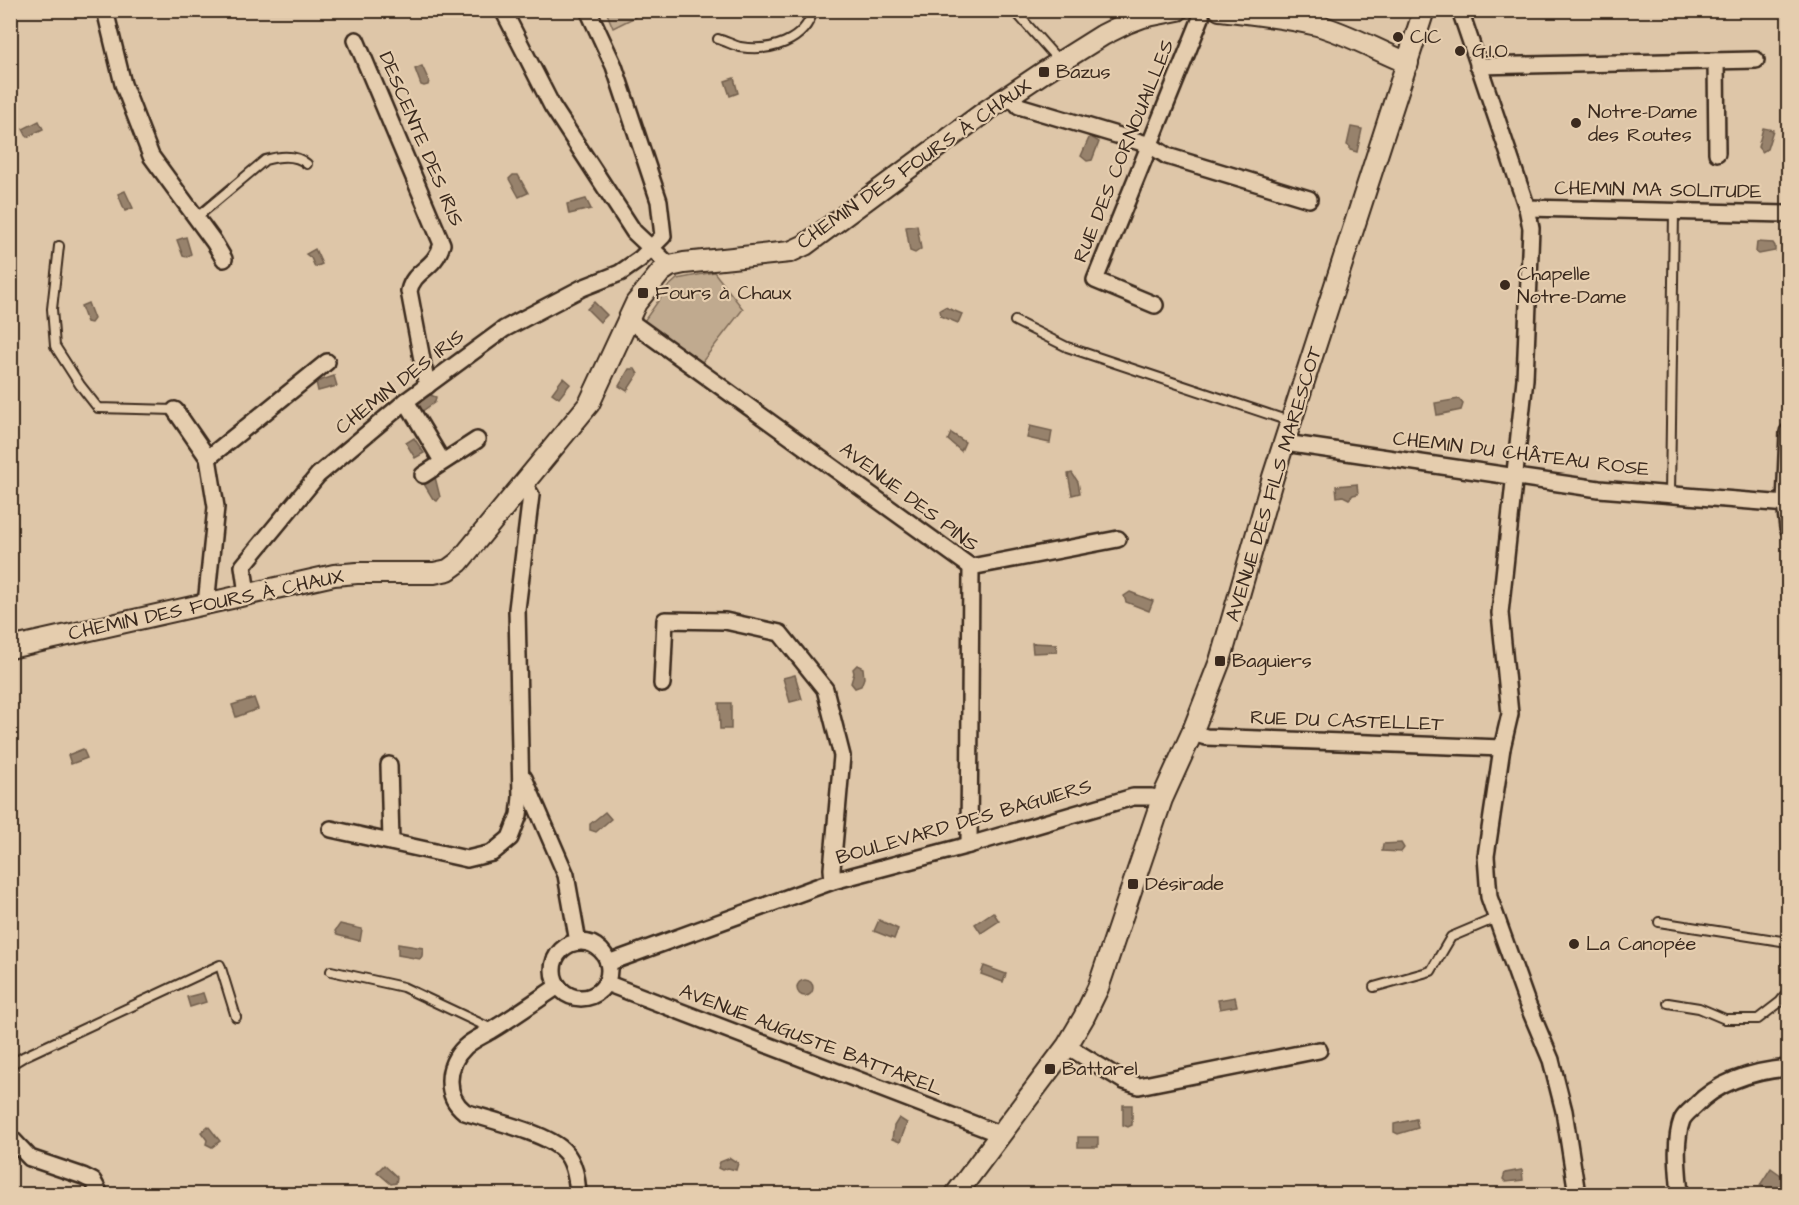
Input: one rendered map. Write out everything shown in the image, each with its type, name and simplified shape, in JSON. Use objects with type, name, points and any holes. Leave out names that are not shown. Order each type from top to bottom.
[{"type":"street","points":[[105,10],[123,84],[152,156],[224,260]]},
{"type":"street","points":[[503,10],[552,106],[634,232],[670,266]]},
{"type":"street","points":[[588,10],[614,66],[659,201],[663,236],[653,248]]},
{"type":"street","name":"CHEMIN DES FOURS À CHAUX","points":[[10,648],[334,575],[434,573],[448,570],[459,562],[589,404],[636,303],[653,281],[670,266],[790,252],[805,245],[1010,94],[1060,62],[1127,23],[1143,17],[1178,10]]},
{"type":"street","name":"RUE DES CORNOUAILLES","points":[[1155,305],[1095,280],[1201,18],[1201,10]]},
{"type":"street","points":[[1220,10],[1264,13],[1317,25],[1408,63]]},
{"type":"street","name":"AVENUE DES FILS MARESCOT","points":[[956,1194],[1067,1046],[1098,988],[1162,799],[1192,733],[1220,661],[1256,532],[1424,10]]},
{"type":"street","points":[[1460,10],[1527,208],[1531,228],[1526,379],[1500,613],[1510,714],[1502,747],[1486,856],[1489,897],[1527,1002],[1551,1060],[1564,1111],[1577,1194]]},
{"type":"street","name":"DESCENTE DES IRIS","points":[[356,40],[442,244],[436,261],[411,282],[410,291],[427,386]]},
{"type":"street","points":[[1478,66],[1756,60]]},
{"type":"street","points":[[1716,61],[1717,153]]},
{"type":"street","points":[[1010,94],[1019,106],[1150,145],[1167,156],[1309,199]]},
{"type":"street","name":"CHEMIN MA SOLITUDE","points":[[1527,208],[1788,214]]},
{"type":"street","points":[[634,232],[640,259],[645,271],[653,281]]},
{"type":"street","name":"CHEMIN DES IRIS","points":[[247,594],[243,566],[318,475],[406,401],[504,329],[582,288],[620,273],[653,248]]},
{"type":"street","name":"AVENUE DES PINS","points":[[627,319],[971,567],[969,844]]},
{"type":"street","points":[[208,458],[327,362]]},
{"type":"street","points":[[406,401],[442,461]]},
{"type":"street","points":[[175,410],[208,458],[216,507],[208,604]]},
{"type":"street","points":[[1788,432],[1788,528]]},
{"type":"street","points":[[423,475],[477,440]]},
{"type":"street","name":"CHEMIN DU CHÂTEAU ROSE","points":[[1285,443],[1599,489],[1787,504]]},
{"type":"street","points":[[331,830],[467,859],[492,853],[510,838],[519,815],[521,797],[518,609],[531,495],[525,484]]},
{"type":"street","points":[[971,567],[1118,538]]},
{"type":"street","points":[[662,684],[665,620],[725,621],[780,633],[825,689],[842,756],[832,869],[833,881]]},
{"type":"street","name":"RUE DU CASTELLET","points":[[1192,733],[1206,737],[1502,747]]},
{"type":"street","points":[[389,765],[392,842]]},
{"type":"street","points":[[521,771],[566,875],[578,942]]},
{"type":"street","name":"BOULEVARD DES BAGUIERS","points":[[608,963],[833,881],[1133,796],[1151,796],[1162,799]]},
{"type":"street","points":[[578,942],[593,945],[605,956],[608,963],[606,983],[601,990],[587,997],[571,996],[558,986],[554,977],[553,968],[556,958],[569,945],[578,942]]},
{"type":"street","name":"AVENUE AUGUSTE BATTAREL","points":[[606,983],[1002,1135]]},
{"type":"street","points":[[558,986],[465,1047],[454,1062],[449,1078],[451,1094],[456,1105],[465,1112],[541,1137],[564,1150],[574,1166],[578,1194]]},
{"type":"street","points":[[1067,1046],[1124,1081],[1139,1086],[1319,1050]]},
{"type":"street","points":[[1680,1194],[1678,1138],[1683,1118],[1704,1097],[1730,1080],[1788,1068]]},
{"type":"street","points":[[10,1137],[30,1158],[93,1181],[100,1194]]},
{"type":"lane","points":[[718,39],[741,47],[773,47],[798,36],[810,21],[813,10]]},
{"type":"lane","points":[[1014,10],[1060,62]]},
{"type":"lane","points":[[196,218],[266,160],[276,157],[295,158],[302,159],[308,164]]},
{"type":"lane","points":[[1670,494],[1674,212]]},
{"type":"lane","points":[[59,246],[52,309],[54,346],[80,385],[98,408],[175,410]]},
{"type":"lane","points":[[1015,321],[1067,347],[1292,422]]},
{"type":"lane","points":[[1374,987],[1431,970],[1451,937],[1496,918]]},
{"type":"lane","points":[[1659,922],[1788,942]]},
{"type":"lane","points":[[10,1065],[220,965],[236,1017]]},
{"type":"lane","points":[[331,971],[403,987],[493,1030]]},
{"type":"lane","points":[[1668,1003],[1699,1008],[1725,1019],[1758,1019],[1780,1002],[1788,992]]},
{"type":"shaded area","points":[[606,11],[642,11],[613,28]]},
{"type":"shaded area","points":[[422,66],[429,81],[428,85],[424,86],[421,85],[415,69]]},
{"type":"shaded area","points":[[734,78],[738,93],[730,96],[725,81]]},
{"type":"shaded area","points":[[39,121],[43,129],[27,137],[23,129]]},
{"type":"shaded area","points":[[1351,127],[1362,129],[1357,152],[1350,150],[1347,145]]},
{"type":"shaded area","points":[[1763,128],[1773,130],[1767,149],[1762,152],[1758,147]]},
{"type":"shaded area","points":[[1091,137],[1099,142],[1092,160],[1087,161],[1081,156]]},
{"type":"shaded area","points":[[513,175],[518,175],[528,193],[519,197],[509,179]]},
{"type":"shaded area","points":[[125,191],[133,208],[125,211],[118,194]]},
{"type":"shaded area","points":[[586,199],[591,209],[569,214],[567,204]]},
{"type":"shaded area","points":[[917,225],[921,249],[915,253],[910,251],[906,227]]},
{"type":"shaded area","points":[[186,237],[191,254],[187,257],[183,256],[177,240]]},
{"type":"shaded area","points":[[1757,242],[1773,243],[1775,251],[1759,254],[1756,252]]},
{"type":"shaded area","points":[[315,249],[322,264],[315,267],[311,258],[306,254]]},
{"type":"shaded area","points":[[714,272],[743,309],[702,362],[644,321],[668,287],[677,279]]},
{"type":"shaded area","points":[[594,302],[607,315],[600,322],[587,309]]},
{"type":"shaded area","points":[[88,303],[94,319],[91,323],[87,322],[81,306]]},
{"type":"shaded area","points":[[945,307],[962,314],[958,323],[941,316],[940,310]]},
{"type":"shaded area","points":[[629,369],[635,369],[638,374],[627,391],[619,386]]},
{"type":"shaded area","points":[[334,376],[337,386],[318,391],[316,382]]},
{"type":"shaded area","points":[[563,378],[570,384],[559,398],[552,393]]},
{"type":"shaded area","points":[[430,395],[436,397],[435,402],[421,412],[416,405]]},
{"type":"shaded area","points":[[1459,399],[1463,404],[1461,410],[1437,415],[1435,403]]},
{"type":"shaded area","points":[[1030,426],[1052,431],[1050,443],[1027,438]]},
{"type":"shaded area","points":[[951,433],[965,442],[961,451],[948,440]]},
{"type":"shaded area","points":[[414,438],[424,453],[415,458],[406,443]]},
{"type":"shaded area","points":[[1072,473],[1078,482],[1080,493],[1072,495],[1068,474]]},
{"type":"shaded area","points":[[435,477],[440,497],[437,501],[433,499],[424,484]]},
{"type":"shaded area","points":[[1357,484],[1358,494],[1349,499],[1343,496],[1337,497],[1336,486]]},
{"type":"shaded area","points":[[1130,592],[1153,601],[1149,611],[1126,602],[1124,596]]},
{"type":"shaded area","points":[[1032,643],[1056,644],[1057,652],[1033,653]]},
{"type":"shaded area","points":[[857,665],[863,668],[864,678],[861,686],[855,688],[851,683],[853,669]]},
{"type":"shaded area","points":[[795,675],[802,699],[790,702],[783,678]]},
{"type":"shaded area","points":[[254,698],[258,709],[236,717],[232,705]]},
{"type":"shaded area","points":[[719,703],[731,703],[731,729],[720,729]]},
{"type":"shaded area","points":[[83,749],[87,758],[71,764],[68,755]]},
{"type":"shaded area","points":[[605,812],[611,819],[596,832],[590,830],[590,824]]},
{"type":"shaded area","points":[[1401,843],[1404,848],[1401,852],[1382,851],[1383,844]]},
{"type":"shaded area","points":[[993,912],[999,921],[981,933],[975,924]]},
{"type":"shaded area","points":[[879,920],[898,929],[894,939],[874,931]]},
{"type":"shaded area","points":[[340,924],[362,929],[360,941],[337,935],[335,931]]},
{"type":"shaded area","points":[[398,944],[423,948],[422,956],[420,959],[398,955]]},
{"type":"shaded area","points":[[984,966],[1006,974],[1003,982],[981,974]]},
{"type":"shaded area","points":[[802,980],[808,980],[813,988],[811,994],[802,996],[797,991],[797,985]]},
{"type":"shaded area","points":[[203,993],[206,1002],[190,1007],[187,997]]},
{"type":"shaded area","points":[[1235,997],[1237,1006],[1220,1009],[1218,1000]]},
{"type":"shaded area","points":[[1123,1105],[1132,1105],[1132,1125],[1128,1127],[1123,1125]]},
{"type":"shaded area","points":[[899,1118],[907,1123],[900,1142],[892,1139],[894,1126]]},
{"type":"shaded area","points":[[1416,1119],[1418,1128],[1398,1134],[1394,1132],[1394,1124]]},
{"type":"shaded area","points":[[208,1126],[220,1141],[212,1147],[206,1144],[207,1140],[201,1132]]},
{"type":"shaded area","points":[[1078,1137],[1098,1137],[1098,1147],[1078,1147]]},
{"type":"shaded area","points":[[730,1158],[738,1163],[736,1170],[718,1168],[720,1162]]},
{"type":"shaded area","points":[[384,1165],[397,1177],[396,1183],[391,1184],[377,1172]]},
{"type":"shaded area","points":[[1771,1168],[1788,1180],[1788,1194],[1775,1194],[1760,1185]]},
{"type":"shaded area","points":[[1522,1170],[1523,1180],[1506,1182],[1503,1179],[1505,1173]]},
{"type":"place","name":"CIC","points":[[1398,37]]},
{"type":"place","name":"G.I.O","points":[[1460,51]]},
{"type":"place","name":"Bazus","points":[[1044,72]]},
{"type":"place","name":"Notre-Dame des Routes","points":[[1576,123]]},
{"type":"place","name":"Chapelle Notre-Dame","points":[[1505,285]]},
{"type":"place","name":"Fours à Chaux","points":[[643,293]]},
{"type":"place","name":"Baguiers","points":[[1220,661]]},
{"type":"place","name":"Désirade","points":[[1133,884]]},
{"type":"place","name":"La Canopée","points":[[1574,944]]},
{"type":"place","name":"Battarel","points":[[1050,1069]]}]
